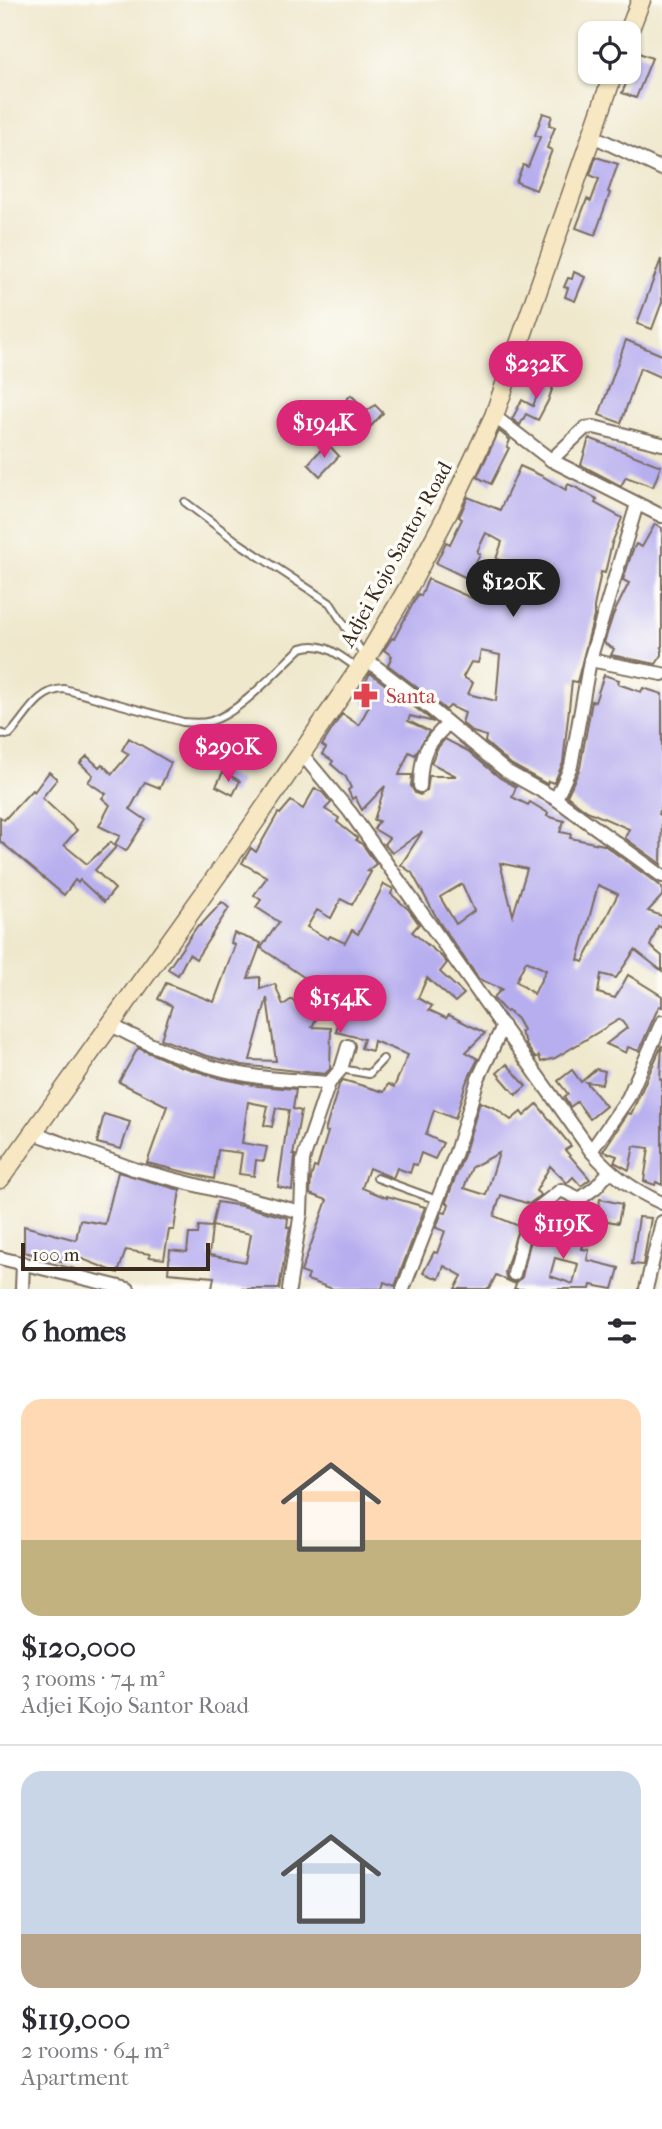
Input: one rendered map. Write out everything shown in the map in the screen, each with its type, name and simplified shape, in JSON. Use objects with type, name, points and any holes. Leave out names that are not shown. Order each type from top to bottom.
[{"type":"street","points":[[633,21],[641,0]]},
{"type":"street","name":"Adjei Kojo Santor Road","points":[[0,1179],[243,839],[362,663],[443,523],[494,416],[610,84]]},
{"type":"street","points":[[591,135],[662,169]]},
{"type":"street","points":[[494,416],[551,460],[662,516]]},
{"type":"street","points":[[551,460],[585,428],[594,427],[662,444]]},
{"type":"street","points":[[556,799],[571,766],[590,660],[637,504]]},
{"type":"street","points":[[590,660],[662,674]]},
{"type":"street","points":[[362,663],[448,724],[506,771],[556,799],[662,876]]},
{"type":"street","points":[[420,786],[426,747],[448,724]]},
{"type":"street","points":[[301,753],[350,812],[591,1151],[609,1172],[662,1203]]},
{"type":"street","points":[[591,1151],[628,1098],[662,1022]]},
{"type":"street","points":[[111,1025],[153,1046],[216,1067],[258,1077],[329,1083]]},
{"type":"street","points":[[403,1289],[456,1152],[478,1079],[503,1026]]},
{"type":"street","points":[[289,1289],[301,1212],[303,1160],[329,1083],[341,1069],[348,1046]]},
{"type":"street","points":[[34,1133],[134,1168],[301,1212]]},
{"type":"street","points":[[514,1274],[522,1240],[534,1211],[561,1190],[580,1199],[596,1187],[609,1172]]},
{"type":"street","points":[[646,1289],[662,1222]]},
{"type":"street","points":[[0,1258],[128,1289]]},
{"type":"street","points":[[22,1289],[23,1263]]},
{"type":"lane","points":[[185,502],[239,543],[330,603],[362,663]]},
{"type":"lane","points":[[0,733],[10,734],[32,705],[45,694],[57,689],[183,722],[198,723],[212,721],[236,709],[301,648],[312,644],[362,663]]},
{"type":"lane","points":[[341,1069],[369,1074],[383,1059]]},
{"type":"lane","points":[[377,1178],[437,1199]]},
{"type":"building","points":[[641,54],[652,58],[636,98],[622,93],[626,84],[641,84]]},
{"type":"building","points":[[543,113],[552,116],[549,125],[555,127],[547,148],[552,150],[536,190],[516,182],[523,165],[528,167],[540,137],[535,135]]},
{"type":"building","points":[[596,157],[618,164],[595,235],[576,228],[587,199],[591,201],[599,179],[590,175]]},
{"type":"building","points":[[661,259],[662,302],[652,329],[637,324]]},
{"type":"building","points":[[574,272],[585,277],[575,301],[565,297],[568,288],[564,287],[568,278],[572,279]]},
{"type":"building","points":[[626,340],[662,355],[662,378],[640,368],[621,423],[599,415]]},
{"type":"building","points":[[546,372],[556,378],[548,401],[538,420],[526,414],[520,425],[512,419],[522,400],[533,406]]},
{"type":"building","points":[[351,395],[367,411],[375,405],[383,413],[364,434],[339,407]]},
{"type":"building","points":[[499,431],[510,440],[507,447],[509,448],[491,484],[477,477]]},
{"type":"building","points":[[589,438],[661,466],[653,487],[626,477],[621,486],[581,465]]},
{"type":"building","points":[[327,443],[339,456],[320,476],[308,464]]},
{"type":"building","points":[[520,466],[566,490],[568,484],[577,488],[597,499],[595,503],[622,518],[612,543],[605,573],[601,572],[594,616],[577,682],[572,681],[563,763],[554,783],[548,781],[547,784],[511,764],[485,742],[486,736],[473,732],[462,723],[465,713],[450,706],[446,710],[388,665],[392,656],[384,650],[392,638],[394,639],[418,594],[421,596],[428,579],[483,603],[489,589],[436,563],[446,542],[450,544],[462,519],[459,517],[468,497],[500,510]],"holes":[[[486,533],[502,542],[496,559],[511,564],[504,590],[473,569]],[[481,651],[500,655],[496,701],[468,694],[473,683],[463,677],[471,662],[478,663]]]},
{"type":"building","points":[[655,524],[662,528],[662,655],[656,664],[611,655],[614,649],[604,643],[613,615],[629,583],[623,580],[632,552],[636,544],[642,547]]},
{"type":"building","points":[[370,673],[434,722],[410,716],[408,721],[429,731],[415,755],[409,752],[399,775],[412,775],[411,786],[415,793],[420,795],[427,791],[429,776],[456,776],[431,763],[445,739],[468,751],[500,778],[516,787],[512,797],[528,805],[530,802],[548,813],[547,816],[564,821],[560,832],[571,834],[570,838],[604,845],[662,887],[662,896],[648,911],[662,916],[662,928],[658,926],[650,946],[662,956],[662,971],[635,950],[616,978],[601,974],[598,993],[615,998],[628,975],[662,996],[662,1007],[659,1006],[639,1051],[628,1047],[626,1053],[606,1044],[627,1028],[620,1019],[555,1058],[541,1062],[539,1056],[535,1058],[525,1043],[520,1032],[523,1030],[517,1019],[493,998],[502,989],[479,979],[439,922],[412,873],[401,865],[422,832],[392,853],[384,844],[389,838],[374,829],[379,821],[374,820],[385,786],[362,810],[355,797],[352,799],[346,777],[331,764],[333,761],[322,754],[326,748],[322,745],[342,714],[359,725],[369,706],[363,702],[369,693],[362,689]],"holes":[[[500,863],[527,869],[513,915]],[[462,884],[474,911],[456,924],[440,897]],[[598,885],[618,894],[583,962],[578,960]],[[526,961],[546,970],[534,994],[516,981]]]},
{"type":"building","points":[[604,675],[619,680],[618,684],[641,692],[643,688],[662,694],[662,803],[659,814],[662,816],[661,864],[625,838],[629,829],[587,811],[567,796],[580,768],[592,701],[595,702]]},
{"type":"building","points":[[129,738],[171,763],[160,788],[145,782],[130,809],[146,820],[126,851],[115,844],[120,836],[99,826],[110,805],[102,798],[106,794],[88,782],[93,775],[80,763],[87,756],[99,767],[102,764],[112,774],[129,754],[122,750]]},
{"type":"building","points":[[49,772],[57,779],[42,798],[77,830],[64,845],[87,864],[111,842],[116,847],[95,870],[115,889],[104,902],[80,880],[78,883],[75,880],[64,895],[0,841],[0,817],[4,820],[32,790],[34,792]]},
{"type":"building","points":[[223,772],[240,781],[233,795],[216,786]]},
{"type":"building","points":[[315,788],[323,793],[331,803],[325,809],[339,818],[337,822],[357,838],[376,864],[367,871],[371,872],[352,905],[341,899],[331,918],[317,910],[307,927],[328,939],[330,936],[345,943],[352,930],[358,934],[384,884],[393,889],[391,894],[408,909],[419,924],[412,932],[447,963],[440,972],[464,994],[455,1002],[427,978],[418,998],[432,1006],[429,1010],[446,1018],[449,1015],[485,1033],[466,1052],[478,1059],[466,1083],[455,1119],[434,1110],[426,1135],[443,1143],[435,1159],[421,1153],[417,1165],[413,1164],[410,1173],[397,1168],[393,1178],[369,1168],[362,1188],[387,1198],[425,1207],[395,1286],[384,1282],[382,1289],[333,1289],[307,1280],[309,1275],[301,1272],[327,1200],[310,1194],[311,1178],[314,1167],[317,1168],[328,1132],[325,1131],[339,1085],[343,1080],[384,1092],[388,1084],[394,1087],[408,1055],[374,1041],[372,1051],[361,1048],[364,1039],[336,1032],[341,1011],[324,1002],[312,1027],[331,1028],[330,1069],[325,1074],[242,1065],[161,1039],[172,1006],[158,999],[166,983],[214,1002],[235,945],[231,943],[234,933],[261,943],[248,978],[260,977],[260,989],[275,984],[283,1005],[292,999],[299,1009],[311,982],[261,948],[279,922],[256,907],[261,900],[254,895],[267,877],[242,863],[251,848],[256,852],[278,813],[291,801],[303,809]],"holes":[[[267,998],[276,1061],[250,1060]]]},
{"type":"building","points":[[222,902],[229,908],[196,959],[189,954],[178,975],[168,969],[198,925],[200,926]]},
{"type":"building","points":[[662,1045],[662,1185],[656,1182],[655,1185],[644,1181],[649,1148],[634,1146],[629,1170],[614,1162],[617,1156],[603,1151],[628,1113],[631,1114]]},
{"type":"building","points":[[138,1048],[180,1066],[219,1078],[258,1086],[296,1089],[293,1109],[301,1111],[293,1155],[292,1190],[278,1187],[289,1110],[276,1108],[272,1127],[264,1125],[268,1106],[248,1102],[242,1143],[267,1147],[264,1161],[256,1160],[254,1176],[239,1174],[242,1153],[218,1150],[214,1179],[147,1163],[167,1106],[119,1082]]},
{"type":"building","points":[[507,1064],[526,1086],[516,1095],[497,1073]]},
{"type":"building","points":[[596,1069],[605,1071],[602,1084],[586,1082],[606,1106],[590,1119],[577,1102],[570,1107],[564,1097],[568,1094],[558,1081],[572,1070],[581,1082]]},
{"type":"building","points":[[480,1102],[495,1108],[511,1120],[521,1112],[524,1116],[537,1104],[571,1146],[565,1150],[590,1179],[581,1186],[573,1177],[567,1183],[550,1166],[536,1191],[541,1195],[529,1204],[501,1195],[494,1216],[519,1226],[505,1272],[511,1282],[496,1275],[489,1289],[455,1289],[462,1276],[444,1266],[439,1279],[423,1273],[434,1252],[437,1253],[445,1231],[436,1228],[442,1212],[446,1213],[449,1204],[446,1202]],"holes":[[[499,1153],[486,1195],[464,1188],[472,1167]]]},
{"type":"building","points":[[104,1114],[130,1122],[121,1149],[97,1143]]},
{"type":"building","points":[[118,1172],[180,1190],[174,1230],[169,1230],[164,1259],[126,1250],[118,1273],[67,1253],[65,1262],[24,1252],[24,1226],[76,1240],[80,1220],[105,1224]]},
{"type":"building","points":[[600,1199],[622,1204],[618,1223],[597,1219]]},
{"type":"building","points":[[217,1202],[288,1218],[287,1227],[290,1227],[279,1289],[212,1289],[214,1277],[168,1273],[170,1250],[187,1252],[189,1234],[198,1234],[199,1226],[212,1227],[209,1255],[246,1262],[251,1234],[212,1226]]},
{"type":"building","points":[[639,1217],[651,1218],[643,1265],[632,1264]]},
{"type":"building","points":[[540,1220],[571,1228],[573,1221],[588,1225],[582,1249],[589,1250],[587,1260],[619,1268],[613,1289],[591,1285],[590,1289],[514,1289],[516,1284],[511,1282],[517,1282],[522,1277],[530,1243]],"holes":[[[555,1258],[578,1264],[573,1284],[550,1276]]]},
{"type":"place","name":"Santa","points":[[366,696]]}]
